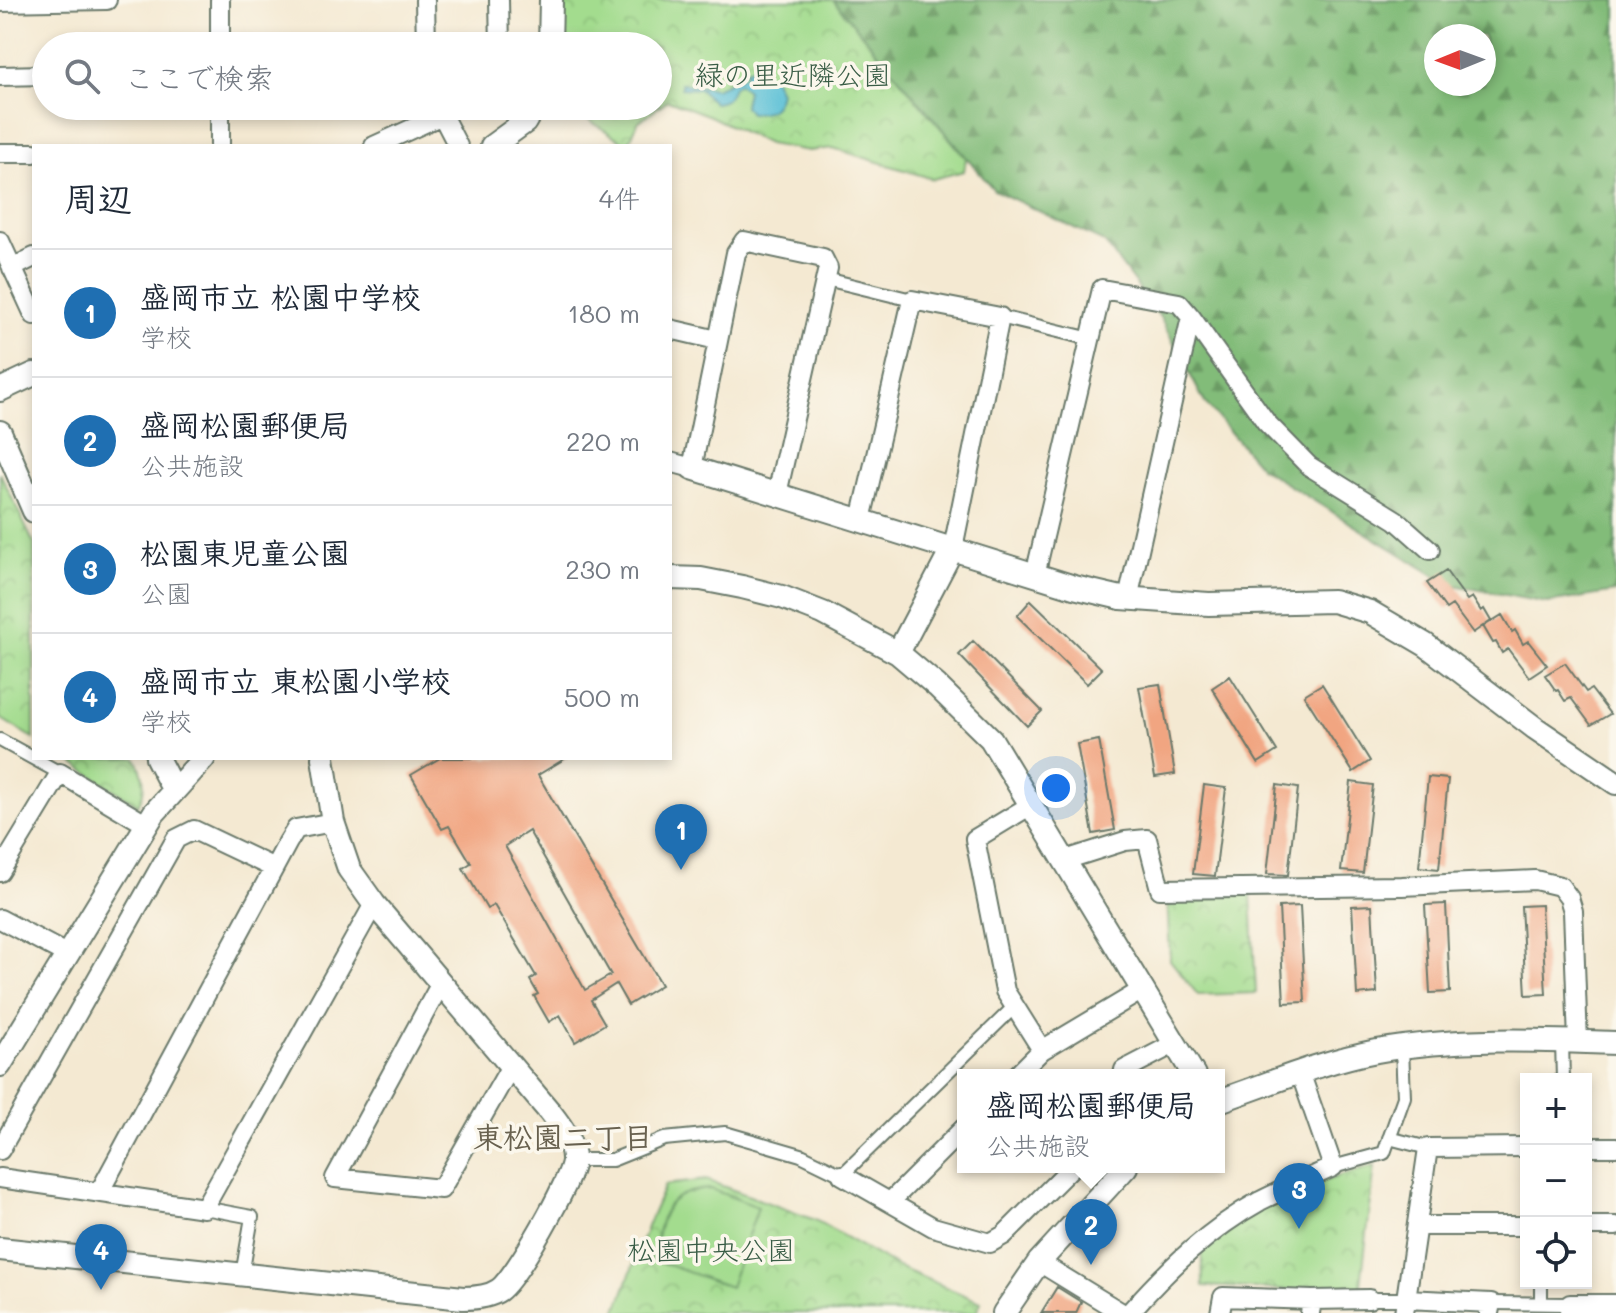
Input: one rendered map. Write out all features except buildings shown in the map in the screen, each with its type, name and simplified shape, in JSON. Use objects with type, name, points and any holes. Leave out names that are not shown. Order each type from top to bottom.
[{"type":"street","points":[[0,2],[107,0]]},
{"type":"street","points":[[220,0],[220,32]]},
{"type":"street","points":[[425,0],[426,32]]},
{"type":"street","points":[[499,0],[500,32]]},
{"type":"street","points":[[550,32],[551,0]]},
{"type":"street","points":[[0,76],[32,75]]},
{"type":"street","points":[[220,120],[220,144]]},
{"type":"street","points":[[378,144],[427,120]]},
{"type":"street","points":[[451,120],[457,144]]},
{"type":"street","points":[[495,144],[526,120]]},
{"type":"street","points":[[0,153],[32,153]]},
{"type":"street","points":[[0,241],[32,311]]},
{"type":"street","points":[[777,494],[828,268],[823,258],[744,241],[736,253],[717,340],[681,465],[1035,575],[1128,599],[1209,604],[1333,601],[1370,612],[1426,645],[1535,728],[1616,783]]},
{"type":"street","points":[[12,268],[32,258]]},
{"type":"street","points":[[826,279],[1091,339]]},
{"type":"street","points":[[1035,575],[1102,289],[1179,303],[1266,422],[1309,466],[1396,520],[1430,550]]},
{"type":"street","points":[[861,520],[912,300]]},
{"type":"street","points":[[898,653],[953,548],[1000,317]]},
{"type":"street","points":[[1128,599],[1191,317]]},
{"type":"street","points":[[672,329],[717,340]]},
{"type":"street","points":[[0,390],[32,375]]},
{"type":"street","points":[[0,432],[32,506]]},
{"type":"street","points":[[672,578],[701,579],[782,597],[823,613],[898,653],[937,686],[991,739],[1190,1069]]},
{"type":"street","points":[[0,740],[32,758]]},
{"type":"street","points":[[36,760],[147,825]]},
{"type":"street","points":[[158,760],[173,789]]},
{"type":"street","points":[[1,1061],[154,813],[198,760]]},
{"type":"street","points":[[0,1249],[463,1298],[478,1298],[498,1290],[518,1270],[567,1178],[573,1160],[566,1135],[374,904],[349,869],[333,822],[323,760]]},
{"type":"street","points":[[0,872],[60,773]]},
{"type":"street","points":[[1031,805],[975,839],[1005,991],[1042,1050]]},
{"type":"street","points":[[100,1191],[296,829],[333,822]]},
{"type":"street","points":[[0,1150],[176,839],[194,830],[274,868]]},
{"type":"street","points":[[1065,860],[1125,841],[1147,839],[1160,889],[1402,886],[1535,880],[1560,886],[1569,898],[1573,911],[1570,1042],[1564,1073]]},
{"type":"street","points":[[204,1208],[374,904]]},
{"type":"street","points":[[0,919],[66,954]]},
{"type":"street","points":[[441,983],[335,1178],[441,1189],[511,1066]]},
{"type":"street","points":[[1023,1069],[1042,1050],[1144,989]]},
{"type":"street","points":[[842,1175],[1015,1006]]},
{"type":"street","points":[[1225,1099],[1300,1072],[1377,1051],[1443,1043],[1616,1043]]},
{"type":"street","points":[[1126,1069],[1174,1044]]},
{"type":"street","points":[[1129,1313],[1181,1258],[1259,1202],[1333,1167],[1384,1153],[1404,1097],[1402,1048]]},
{"type":"street","points":[[1300,1072],[1333,1167]]},
{"type":"street","points":[[573,1160],[612,1160],[664,1139],[725,1133],[801,1155],[933,1227],[990,1243],[1004,1235],[1066,1173]]},
{"type":"street","points":[[890,1202],[957,1135]]},
{"type":"street","points":[[1389,1138],[1428,1148],[1520,1147]]},
{"type":"street","points":[[1592,1147],[1616,1147]]},
{"type":"street","points":[[1405,1306],[1428,1148]]},
{"type":"street","points":[[1004,1313],[1039,1262],[1119,1173]]},
{"type":"street","points":[[0,1178],[100,1191],[252,1217],[242,1275]]},
{"type":"street","points":[[1417,1226],[1520,1226]]},
{"type":"street","points":[[1592,1226],[1616,1226]]},
{"type":"street","points":[[1039,1262],[1122,1313]]},
{"type":"street","points":[[1541,1289],[1541,1304]]},
{"type":"street","points":[[1220,1313],[1223,1297],[1311,1306],[1369,1299],[1405,1306],[1490,1308],[1541,1304],[1569,1309],[1616,1304]]},
{"type":"green space","name":"緑の里近隣公園","points":[[564,0],[833,0],[966,158],[964,171],[933,179],[833,148],[809,151],[768,144],[672,102],[672,32],[565,32]]},
{"type":"green space","points":[[833,0],[1616,0],[1616,592],[1547,603],[1449,584],[1261,468],[1205,403],[1160,317],[1104,242],[994,190]]},
{"type":"green space","name":"緑の里近隣公園","points":[[589,120],[641,120],[626,144]]},
{"type":"green space","points":[[0,473],[32,540],[32,738],[0,718]]},
{"type":"green space","points":[[68,760],[137,760],[143,782],[138,805]]},
{"type":"green space","points":[[1251,894],[1256,993],[1198,995],[1170,960],[1167,895]]},
{"type":"green space","points":[[1375,1166],[1360,1293],[1203,1286],[1202,1251],[1239,1221],[1296,1191]]},
{"type":"green space","name":"松園中央公園","points":[[706,1180],[815,1220],[898,1267],[981,1302],[976,1313],[616,1313],[665,1185]]},
{"type":"green space","points":[[711,1189],[758,1207],[730,1287],[651,1259],[666,1209],[682,1195]]},
{"type":"water","points":[[755,67],[756,73],[773,77],[780,92],[774,107],[766,111],[750,113],[744,105],[747,91],[739,84],[733,87],[726,99],[714,103],[699,89],[681,88],[681,83],[715,89],[746,75],[745,70]]},
{"type":"place","name":"盛岡市立 松園中学校","points":[[681,870]]},
{"type":"place","name":"松園東児童公園","points":[[1299,1229]]},
{"type":"place","name":"盛岡松園郵便局","points":[[1091,1265]]},
{"type":"place","name":"盛岡市立 東松園小学校","points":[[101,1290]]},
{"type":"district","name":"東松園二丁目","points":[[563,1136]]}]
